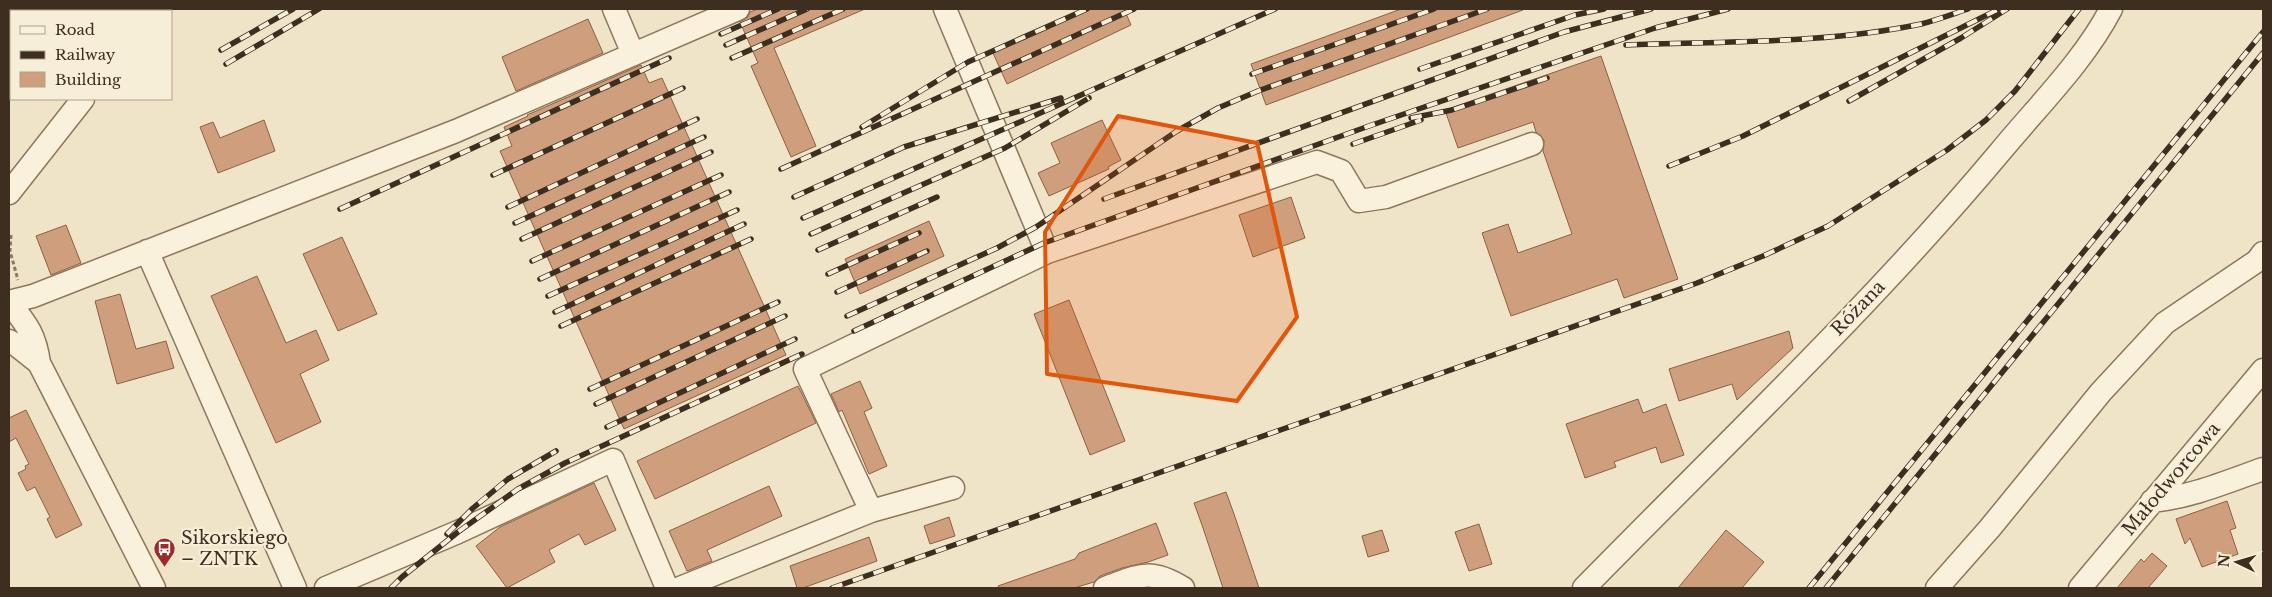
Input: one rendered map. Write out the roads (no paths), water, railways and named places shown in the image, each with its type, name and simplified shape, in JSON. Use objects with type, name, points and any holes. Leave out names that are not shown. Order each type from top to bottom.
[{"type":"street","points":[[614,9],[633,54]]},
{"type":"street","points":[[154,588],[39,363],[36,342],[13,301],[456,131],[633,54],[704,16],[738,9]]},
{"type":"street","points":[[945,9],[1047,252]]},
{"type":"street","name":"Różana","points":[[1584,588],[1870,297],[1950,210],[2087,47],[2098,33],[2111,9]]},
{"type":"street","points":[[9,193],[82,100]]},
{"type":"street","points":[[871,511],[806,369],[1047,252],[1317,162],[1341,172],[1359,201],[1386,197],[1532,144]]},
{"type":"street","points":[[147,251],[295,588]]},
{"type":"street","points":[[1937,588],[1990,528],[2101,392],[2165,323],[2257,261],[2263,253]]},
{"type":"street","points":[[9,341],[39,363]]},
{"type":"street","name":"Małodworcowa","points":[[2080,588],[2263,370]]},
{"type":"street","points":[[326,588],[458,532],[613,460],[667,588]]},
{"type":"street","points":[[2152,501],[2183,497],[2263,469]]},
{"type":"street","points":[[680,588],[871,511],[953,488]]},
{"type":"street","points":[[1105,588],[1144,574],[1167,578],[1183,588]]},
{"type":"railway","points":[[221,50],[293,9]]},
{"type":"railway","points":[[226,64],[319,9]]},
{"type":"railway","points":[[721,34],[778,9]]},
{"type":"railway","points":[[726,45],[807,9]]},
{"type":"railway","points":[[732,58],[843,9]]},
{"type":"railway","points":[[862,127],[968,62],[1087,9]]},
{"type":"railway","points":[[781,169],[1134,9]]},
{"type":"railway","points":[[803,218],[1275,9]]},
{"type":"railway","points":[[1252,74],[1434,9]]},
{"type":"railway","points":[[847,316],[997,248],[1036,227],[1177,131],[1218,108],[1258,91],[1487,9]]},
{"type":"railway","points":[[1420,69],[1575,15],[1604,9]]},
{"type":"railway","points":[[1104,199],[1564,32],[1651,9]]},
{"type":"railway","points":[[854,331],[1044,243],[1369,126],[1655,28],[1728,9]]},
{"type":"railway","points":[[1626,45],[1774,40],[1848,35],[1921,24],[1968,9]]},
{"type":"railway","points":[[1669,166],[1743,136],[1999,9]]},
{"type":"railway","points":[[1849,101],[1961,38],[2007,9]]},
{"type":"railway","points":[[832,588],[1697,283],[1763,256],[1828,226],[1947,150],[1986,120],[2015,91],[2079,9]]},
{"type":"railway","points":[[1809,588],[2263,32]]},
{"type":"railway","points":[[1826,588],[2263,53]]},
{"type":"railway","points":[[340,209],[669,58]]},
{"type":"railway","points":[[1411,118],[1452,110],[1547,78]]},
{"type":"railway","points":[[493,175],[683,88]]},
{"type":"railway","points":[[794,197],[904,147],[1061,98]]},
{"type":"railway","points":[[811,234],[1005,148],[1089,98]]},
{"type":"railway","points":[[508,207],[697,119]]},
{"type":"railway","points":[[1353,144],[1421,120]]},
{"type":"railway","points":[[515,223],[704,137]]},
{"type":"railway","points":[[522,239],[711,152]]},
{"type":"railway","points":[[532,261],[721,175]]},
{"type":"railway","points":[[540,279],[729,192]]},
{"type":"railway","points":[[818,250],[937,197]]},
{"type":"railway","points":[[548,296],[737,210]]},
{"type":"railway","points":[[555,312],[744,224]]},
{"type":"railway","points":[[828,274],[919,233]]},
{"type":"railway","points":[[561,326],[751,239]]},
{"type":"railway","points":[[837,292],[927,251]]},
{"type":"railway","points":[[590,389],[778,302]]},
{"type":"railway","points":[[596,404],[785,316]]},
{"type":"railway","points":[[607,427],[795,339]]},
{"type":"railway","points":[[391,588],[458,532],[518,489],[565,463],[802,354]]},
{"type":"railway","points":[[447,534],[473,508],[508,479],[556,451]]},
{"type":"place","name":"Sikorskiego – ZNTK","points":[[165,567]]}]
